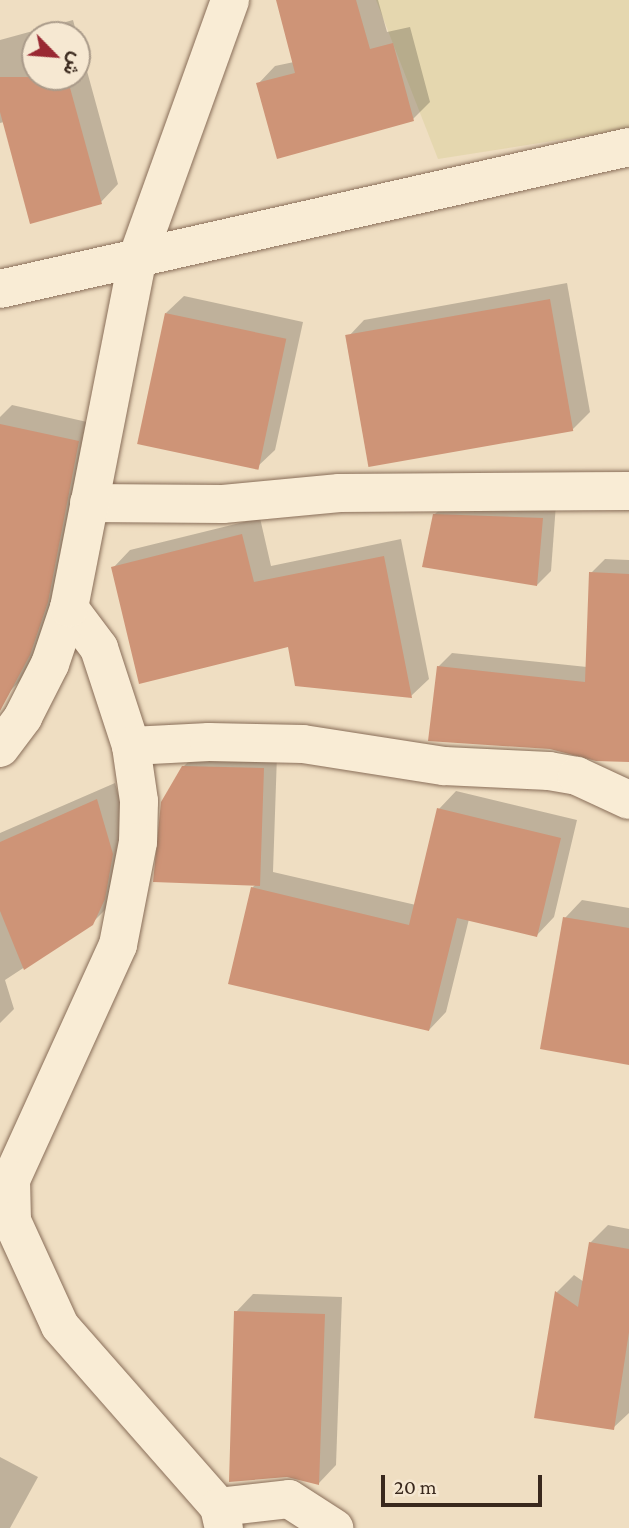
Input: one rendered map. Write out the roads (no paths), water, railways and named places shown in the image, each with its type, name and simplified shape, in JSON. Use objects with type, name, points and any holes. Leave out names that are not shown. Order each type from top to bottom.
[{"type":"street","points":[[0,748],[23,718],[50,664],[69,608],[138,256],[230,0]]},
{"type":"street","points":[[0,289],[629,147]]},
{"type":"street","points":[[89,503],[223,505],[339,493],[629,491]]},
{"type":"street","points":[[69,608],[99,648],[131,746],[139,801],[138,842],[118,944],[11,1180],[12,1221],[60,1326],[222,1518],[289,1499],[334,1528]]},
{"type":"street","points":[[131,746],[209,741],[303,744],[444,766],[549,771],[577,776],[629,800]]}]
